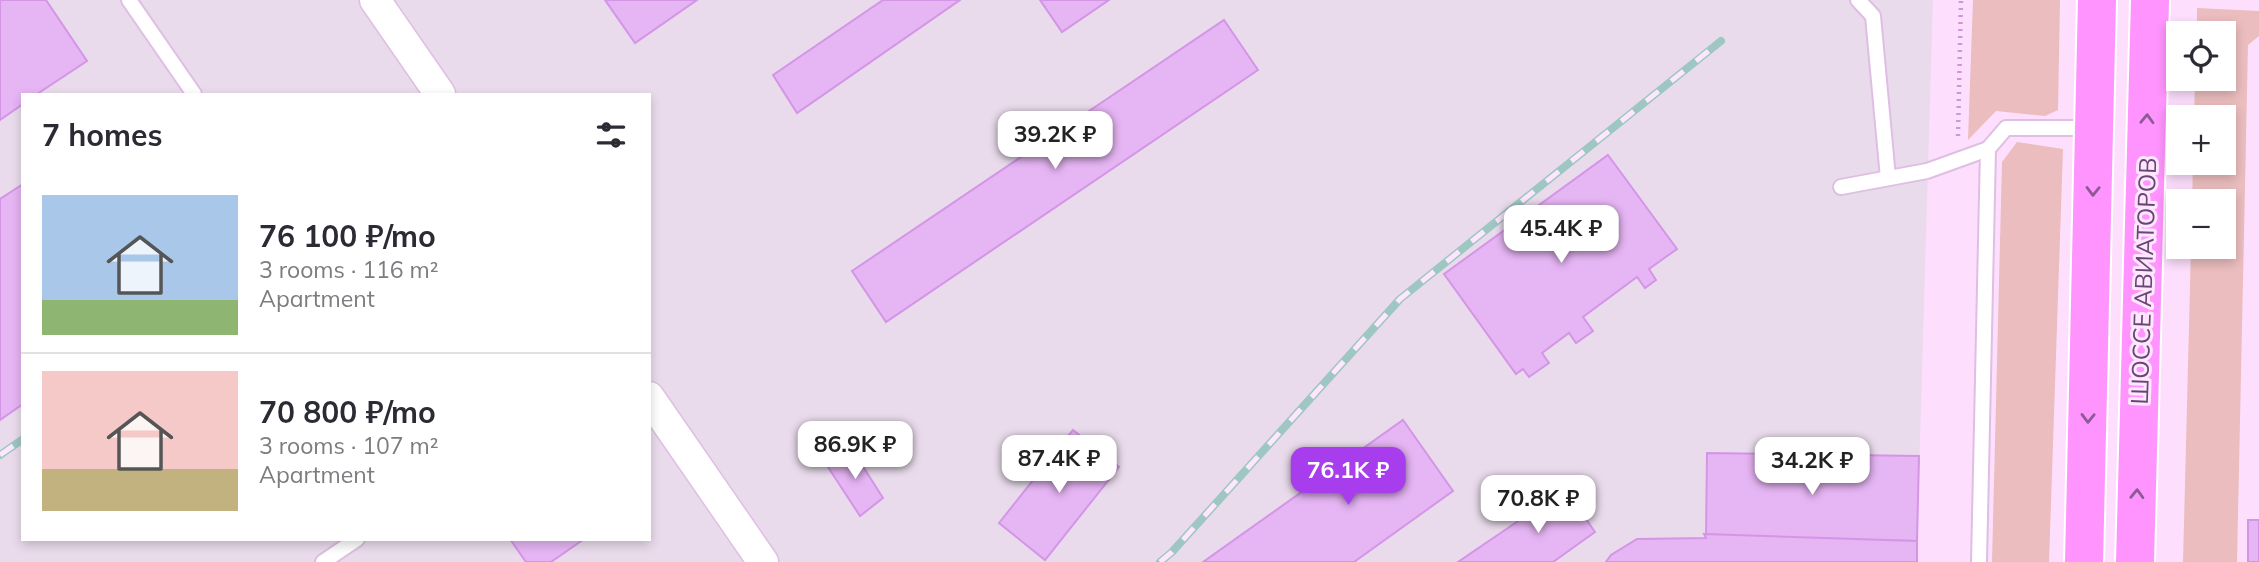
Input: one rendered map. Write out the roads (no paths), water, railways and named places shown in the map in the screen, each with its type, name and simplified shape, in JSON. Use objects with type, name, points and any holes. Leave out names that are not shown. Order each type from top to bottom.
[{"type":"main road","name":"ШОССЕ АВИАТОРОВ","points":[[2084,562],[2097,0]]},
{"type":"main road","name":"ШОССЕ АВИАТОРОВ","points":[[2135,562],[2150,0]]},
{"type":"street","points":[[375,0],[439,93]]},
{"type":"street","points":[[651,400],[763,562]]},
{"type":"lane","points":[[129,0],[193,93]]},
{"type":"lane","points":[[1858,0],[1873,16],[1888,178]]},
{"type":"lane","points":[[1841,187],[1927,171],[1988,149],[2006,128],[2094,128]]},
{"type":"lane","points":[[1979,562],[1988,149]]},
{"type":"lane","points":[[323,562],[354,541]]},
{"type":"railway","points":[[1160,562],[1172,552],[1400,299],[1721,41]]},
{"type":"railway","points":[[0,455],[21,440]]}]
